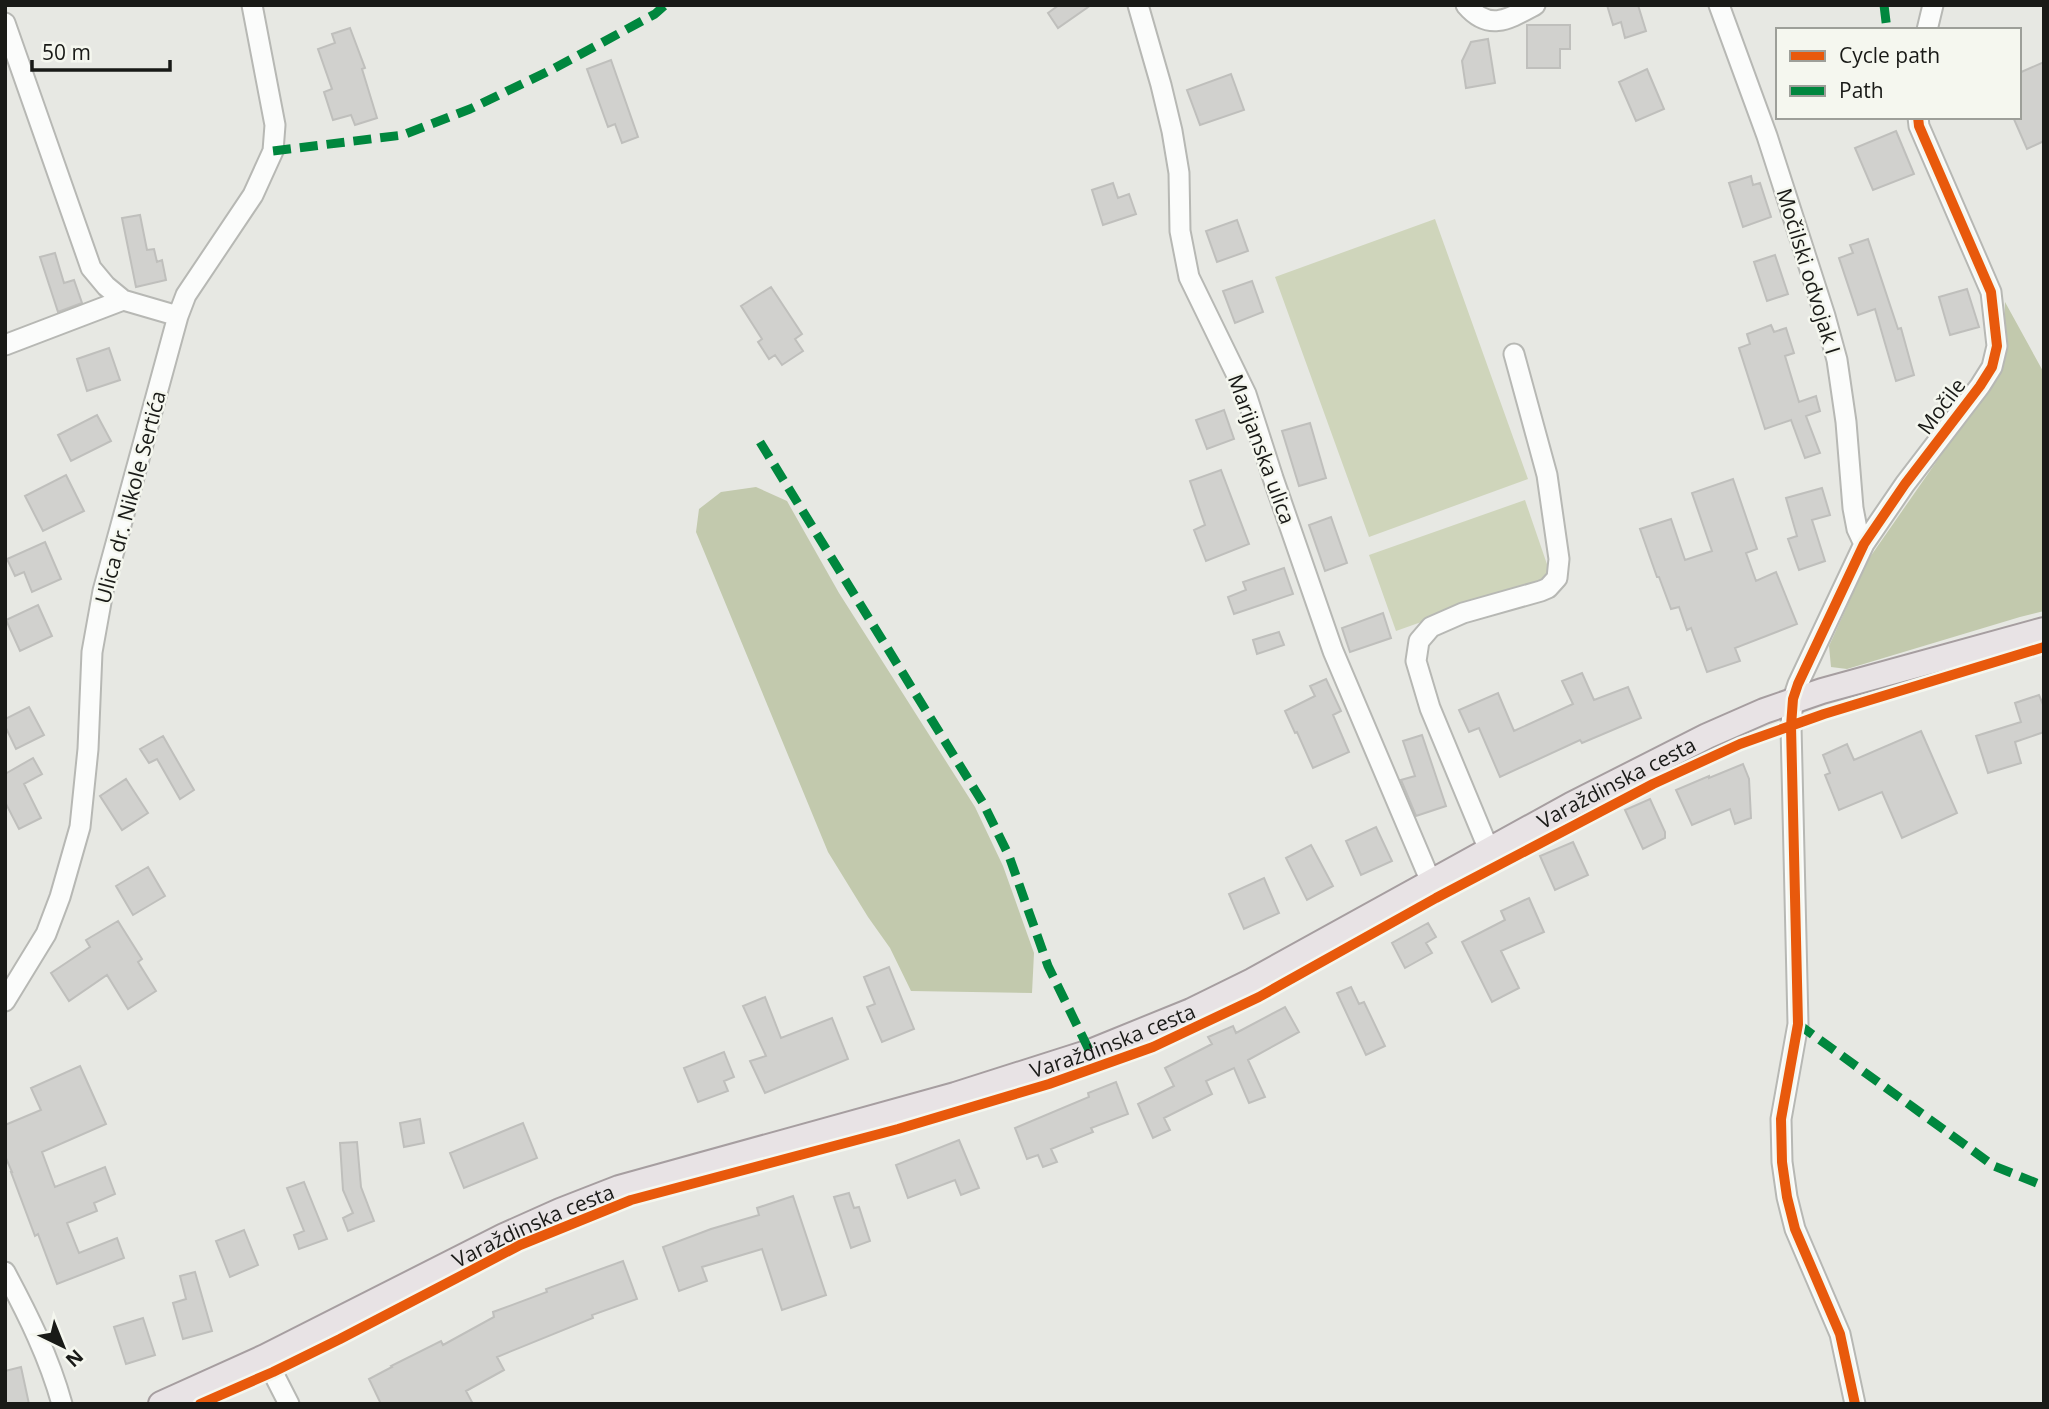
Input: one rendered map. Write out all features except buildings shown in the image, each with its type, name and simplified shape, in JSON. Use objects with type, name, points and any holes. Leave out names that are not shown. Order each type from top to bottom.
[{"type":"main road","name":"Varaždinska cesta","points":[[161,1404],[265,1357],[504,1236],[619,1188],[955,1095],[1090,1052],[1179,1016],[1252,981],[1571,805],[1707,736],[1793,699],[2044,630]]},
{"type":"street","name":"Ulica dr. Nikole Sertića","points":[[5,1001],[46,934],[60,897],[80,827],[88,749],[92,652],[103,591],[178,316],[186,295],[254,195],[273,151],[275,125],[252,5]]},
{"type":"street","name":"Marijanska ulica","points":[[1138,5],[1172,131],[1179,173],[1180,231],[1189,277],[1246,394],[1333,651],[1431,882]]},
{"type":"street","points":[[1466,5],[1483,20],[1497,21],[1508,19],[1535,5]]},
{"type":"street","name":"Močilski odvojak I","points":[[1719,5],[1767,136],[1837,360],[1846,422],[1853,508],[1857,529],[1864,544]]},
{"type":"street","points":[[1927,28],[1933,5]]},
{"type":"street","points":[[5,23],[91,268],[106,286],[123,300],[178,316]]},
{"type":"street","name":"Močile","points":[[1855,1404],[1840,1334],[1795,1229],[1782,1162],[1781,1119],[1798,1024],[1791,726],[1793,699],[1864,544],[1905,484],[1980,386],[1992,367],[1997,346],[1990,292],[1918,119]]},
{"type":"street","points":[[5,345],[123,300]]},
{"type":"street","points":[[1489,850],[1430,708],[1416,661],[1419,641],[1431,627],[1463,613],[1541,592],[1558,579],[1559,559],[1547,475],[1514,354]]},
{"type":"street","points":[[5,1272],[36,1330],[62,1404]]},
{"type":"street","points":[[265,1357],[289,1404]]},
{"type":"green space","points":[[1435,219],[1528,479],[1369,537],[1275,277]]},
{"type":"green space","points":[[2005,302],[2044,373],[2044,611],[1847,669],[1831,667],[1829,646],[1868,560],[1989,386],[2003,350]]},
{"type":"green space","points":[[756,487],[787,501],[839,593],[975,807],[1003,866],[1034,953],[1032,993],[911,991],[890,948],[828,852],[696,532],[699,509],[721,492]]},
{"type":"green space","points":[[1525,500],[1551,576],[1396,631],[1369,555]]},
{"type":"marked path","points":[[273,151],[403,135],[470,109],[553,69],[655,14],[665,5]]},
{"type":"marked path","points":[[1884,5],[1887,28]]},
{"type":"marked path","points":[[760,442],[983,803],[1009,856],[1048,966],[1090,1052]]},
{"type":"marked path","points":[[1798,1024],[1994,1166],[2044,1186]]},
{"type":"cycle path","points":[[1855,1404],[1840,1334],[1795,1229],[1782,1162],[1781,1119],[1798,1024],[1791,726],[1793,699],[1798,684],[1864,544],[1905,484],[1980,386],[1992,367],[1997,346],[1991,292],[1918,119]]},
{"type":"cycle path","points":[[200,1404],[340,1339],[520,1245],[631,1200],[898,1129],[1049,1084],[1153,1047],[1259,997],[1436,898],[1653,784],[1740,744],[1824,714],[2044,647]]}]
